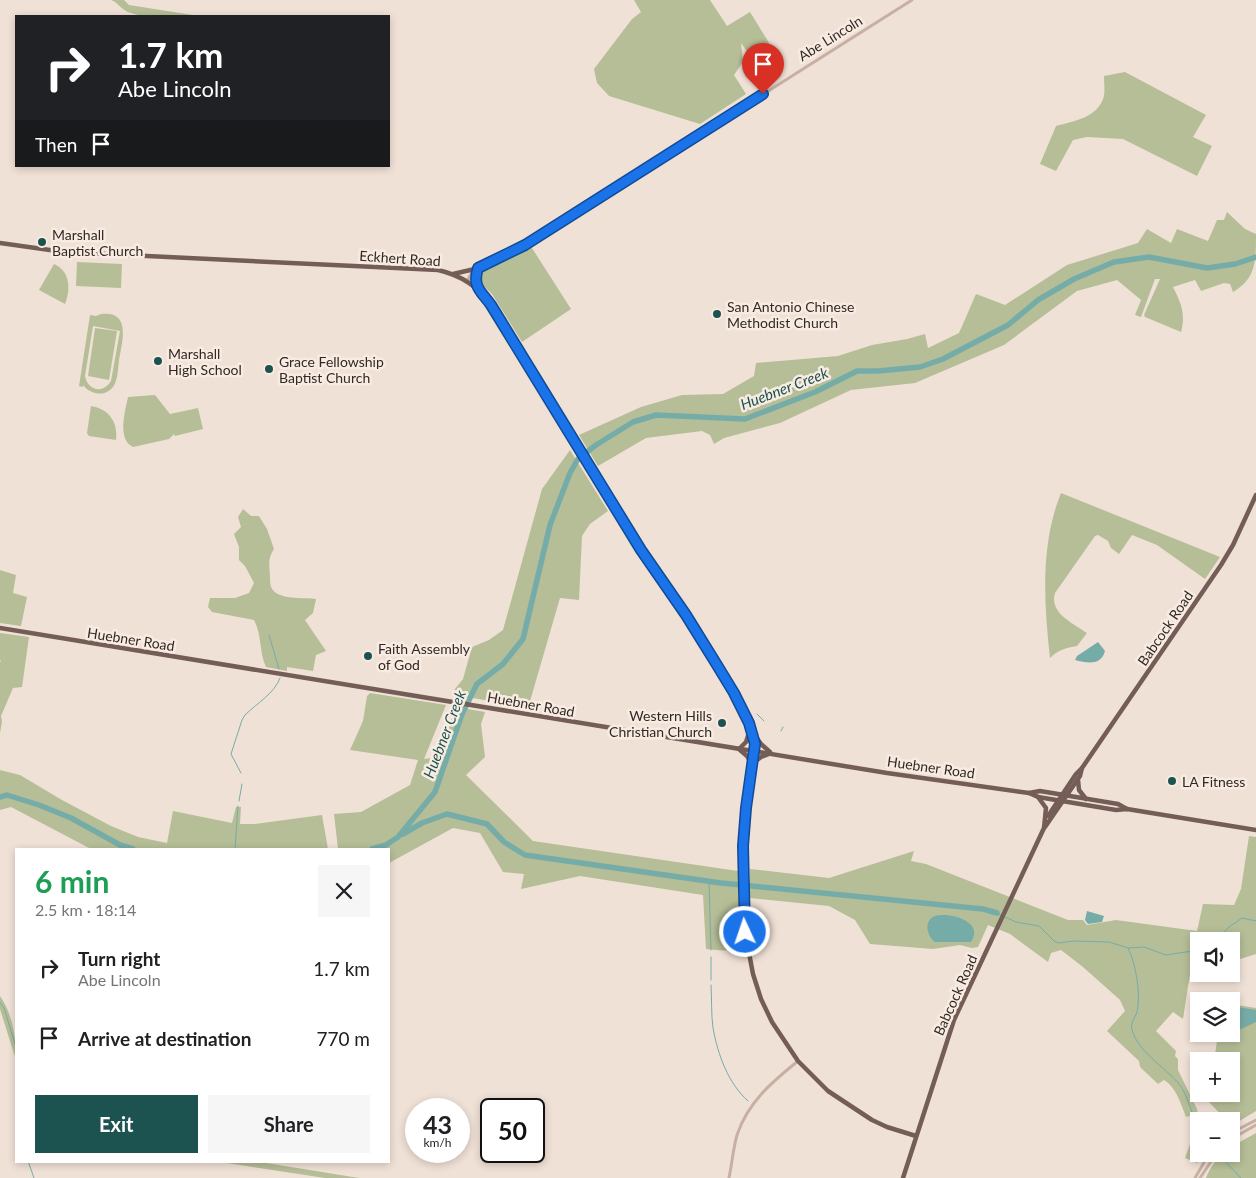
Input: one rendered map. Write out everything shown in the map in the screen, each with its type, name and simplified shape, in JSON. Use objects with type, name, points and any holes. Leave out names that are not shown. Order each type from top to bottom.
[{"type":"main road","name":"Eckhert Road","points":[[0,243],[64,252],[438,270],[452,274],[478,290],[491,305],[641,550],[686,615],[734,693],[751,728],[754,737],[754,751],[745,814],[744,897],[748,951],[757,986],[772,1022],[798,1061],[828,1091],[860,1114],[886,1127],[916,1136]]},
{"type":"main road","points":[[452,274],[478,268],[476,280],[478,290]]},
{"type":"main road","name":"Babcock Road","points":[[903,1178],[950,1032],[1044,828],[1045,819],[1082,768],[1227,555],[1256,495]]},
{"type":"main road","name":"Huebner Road","points":[[0,628],[887,773],[1029,793],[1038,797],[1063,802],[1116,810],[1127,809],[1256,830]]},
{"type":"main road","points":[[751,728],[761,744],[771,753],[752,764],[739,749],[747,742],[751,728]]},
{"type":"main road","name":"Babcock Road","points":[[1044,828],[1078,780],[1082,768]]},
{"type":"main road","points":[[1078,780],[1079,790],[1087,800]]},
{"type":"main road","name":"Huebner Road","points":[[1029,793],[1040,791],[1118,804],[1127,809]]},
{"type":"main road","points":[[1038,797],[1046,808],[1045,819]]},
{"type":"street","name":"Abe Lincoln","points":[[466,281],[478,268],[525,245],[912,0]]},
{"type":"street","points":[[729,1178],[736,1137],[746,1114],[767,1087],[798,1061]]},
{"type":"street","points":[[1240,1128],[1256,1120]]},
{"type":"street","points":[[1240,1134],[1256,1126]]},
{"type":"street","points":[[1195,1178],[1204,1162]]},
{"type":"street","points":[[1200,1178],[1210,1162]]},
{"type":"green space","points":[[111,0],[124,0],[129,5],[193,15],[139,15],[125,11]]},
{"type":"green space","points":[[634,0],[710,0],[727,26],[750,12],[777,56],[751,57],[741,43],[743,62],[734,75],[746,94],[700,124],[609,96],[597,83],[594,69],[632,19],[641,12]]},
{"type":"green space","points":[[1125,72],[1206,115],[1193,137],[1212,146],[1197,176],[1123,139],[1087,137],[1073,140],[1056,171],[1040,164],[1056,126],[1091,114],[1101,103],[1104,96],[1104,76]]},
{"type":"green space","points":[[1227,212],[1245,229],[1256,234],[1256,253],[1253,268],[1241,287],[1233,292],[1230,284],[1224,283],[1201,291],[1195,280],[1173,287],[1182,309],[1181,332],[1144,315],[1160,279],[1155,279],[1141,317],[1135,315],[1141,300],[1117,280],[1077,291],[1004,345],[915,383],[851,390],[780,423],[724,438],[714,444],[710,435],[702,431],[646,438],[598,466],[579,435],[641,407],[682,395],[723,394],[754,376],[756,363],[838,356],[872,345],[925,334],[928,348],[959,333],[976,294],[1005,305],[1067,265],[1138,243],[1147,229],[1171,243],[1177,229],[1208,241],[1217,220],[1224,220]]},
{"type":"green space","points":[[530,245],[571,309],[522,342],[492,294],[480,282],[478,274],[480,271]]},
{"type":"green space","points":[[77,262],[122,264],[121,288],[76,286]]},
{"type":"green space","points":[[54,264],[63,271],[68,281],[65,304],[39,290]]},
{"type":"green space","points":[[111,314],[121,322],[123,329],[116,381],[110,390],[98,394],[90,391],[83,385],[83,387],[79,386],[90,315]],"holes":[[[93,326],[120,331],[111,381],[104,388],[92,388],[85,376]]]},
{"type":"green space","points":[[95,328],[117,331],[109,380],[88,376]]},
{"type":"green space","points":[[155,395],[170,414],[198,408],[203,429],[175,436],[174,434],[169,439],[133,447],[125,438],[123,425],[128,397]]},
{"type":"green space","points":[[91,406],[103,410],[111,417],[114,422],[116,440],[89,436],[87,433]]},
{"type":"green space","points":[[570,450],[608,511],[590,524],[582,536],[579,600],[560,598],[528,708],[451,694],[463,679],[472,647],[489,640],[503,630],[542,489]]},
{"type":"green space","points":[[1061,493],[1220,557],[1205,579],[1157,545],[1132,535],[1119,554],[1111,548],[1108,541],[1098,535],[1095,536],[1055,593],[1054,600],[1059,612],[1064,617],[1087,633],[1077,646],[1062,650],[1050,658],[1045,574],[1050,533]]},
{"type":"green space","points":[[243,509],[251,516],[259,516],[267,529],[274,549],[269,564],[270,584],[274,591],[279,595],[291,598],[316,599],[313,613],[305,620],[326,651],[316,655],[313,671],[287,667],[287,671],[266,667],[254,620],[212,612],[208,607],[210,598],[235,598],[249,593],[254,583],[245,566],[239,560],[239,547],[234,534],[241,527],[238,517]]},
{"type":"green space","points":[[0,570],[16,575],[13,593],[27,597],[21,626],[0,623]]},
{"type":"green space","points":[[0,633],[29,637],[22,687],[13,688],[1,716],[0,733],[1,661]]},
{"type":"green space","points":[[370,693],[446,705],[424,759],[438,757],[456,707],[485,712],[481,724],[485,757],[466,775],[533,841],[738,871],[739,920],[742,945],[730,950],[706,949],[703,895],[580,876],[521,889],[524,874],[503,872],[480,833],[453,828],[390,862],[390,848],[338,848],[334,814],[361,812],[410,785],[418,760],[350,750],[363,721],[367,696]]},
{"type":"green space","points":[[0,770],[20,775],[111,826],[138,837],[167,843],[173,811],[232,823],[236,807],[241,807],[240,824],[255,824],[322,815],[328,848],[89,848],[11,807],[0,810]]},
{"type":"green space","points":[[1249,836],[1256,837],[1256,954],[1240,959],[1240,932],[1190,932],[1190,974],[1183,1019],[1173,1012],[1156,1031],[1176,1051],[1175,1056],[1178,1059],[1178,1070],[1190,1095],[1190,1102],[1194,1102],[1197,1109],[1198,1112],[1190,1112],[1190,1116],[1186,1117],[1178,1096],[1172,1087],[1164,1080],[1158,1084],[1140,1067],[1139,1061],[1107,1031],[1125,1011],[1120,1000],[1061,950],[1051,953],[1048,962],[1010,934],[988,925],[978,947],[972,948],[960,945],[933,949],[870,944],[855,920],[829,906],[750,898],[750,869],[829,878],[914,851],[911,861],[926,864],[1068,920],[1083,920],[1087,925],[1116,920],[1197,931],[1203,904],[1234,905],[1241,889]]},
{"type":"green space","points":[[0,996],[13,1026],[15,1057],[0,1009]]},
{"type":"green space","points":[[1240,1005],[1256,1008],[1256,1111],[1240,1121],[1240,1112],[1218,1112],[1209,1102],[1240,1102],[1240,1052],[1215,1052],[1217,1042],[1240,1042]]},
{"type":"green space","points":[[1256,1133],[1256,1178],[1206,1178],[1216,1162],[1240,1162],[1240,1142]]},
{"type":"green space","points":[[1190,1144],[1190,1160],[1185,1158]]},
{"type":"green space","points":[[227,1163],[266,1163],[359,1178],[325,1178]]},
{"type":"water","points":[[1098,642],[1105,651],[1100,659],[1093,662],[1075,660],[1077,656]]},
{"type":"water","points":[[1087,911],[1104,916],[1102,922],[1088,924],[1085,920]]},
{"type":"water","points":[[946,915],[963,919],[972,926],[974,936],[971,942],[935,942],[932,940],[927,926],[928,923],[934,916]]},
{"type":"water","points":[[1240,1007],[1256,1010],[1256,1022],[1240,1030]]},
{"type":"waterway","name":"Huebner Creek","points":[[376,848],[386,845],[398,837],[435,792],[462,714],[477,684],[503,664],[523,639],[550,525],[570,473],[578,459],[596,445],[633,422],[656,415],[745,419],[815,392],[857,371],[920,367],[943,359],[1008,325],[1038,300],[1074,279],[1114,262],[1149,257],[1207,268],[1235,264],[1256,257]]},
{"type":"waterway","points":[[269,635],[279,669]]},
{"type":"waterway","points":[[241,773],[231,754],[242,720],[245,715],[274,689],[280,678]]},
{"type":"waterway","points":[[757,714],[764,721]]},
{"type":"waterway","points":[[781,731],[783,727]]},
{"type":"waterway","points":[[239,801],[242,784]]},
{"type":"waterway","name":"Huebner Creek","points":[[0,797],[7,795],[39,805],[71,818],[120,845],[130,848]]},
{"type":"waterway","points":[[235,848],[238,806]]},
{"type":"waterway","points":[[403,834],[422,823],[447,814],[487,824],[504,842],[525,855],[721,883],[983,909],[997,913]]},
{"type":"waterway","points":[[709,881],[711,950]]},
{"type":"waterway","points":[[997,913],[1002,916]]},
{"type":"waterway","points":[[1005,917],[1016,922],[1039,926],[1058,943],[1074,941],[1109,942],[1128,948],[1144,947],[1166,955],[1190,951]]},
{"type":"waterway","points":[[1224,932],[1242,918],[1256,921]]},
{"type":"waterway","points":[[1128,948],[1138,988],[1137,1012],[1132,1023],[1135,1038],[1147,1054],[1177,1081],[1187,1098],[1192,1112]]},
{"type":"waterway","points":[[711,957],[711,980]]},
{"type":"waterway","points":[[711,985],[712,1023],[718,1048],[729,1077],[748,1101]]},
{"type":"waterway","points":[[0,1002],[4,1008],[15,1044]]},
{"type":"waterway","points":[[1226,1162],[1241,1178]]},
{"type":"waterway","points":[[29,1163],[34,1178]]},
{"type":"place","name":"Marshall Baptist Church","points":[[42,242]]},
{"type":"place","name":"San Antonio Chinese Methodist Church","points":[[717,314]]},
{"type":"place","name":"Marshall High School","points":[[158,361]]},
{"type":"place","name":"Grace Fellowship Baptist Church","points":[[269,369]]},
{"type":"place","name":"Faith Assembly of God","points":[[368,656]]},
{"type":"place","name":"Western Hills Christian Church","points":[[722,723]]},
{"type":"place","name":"LA Fitness","points":[[1172,781]]},
{"type":"route","points":[[745,932],[743,846],[755,744],[749,723],[734,693],[686,615],[641,550],[530,372],[491,305],[478,290],[476,276],[478,268],[506,256],[525,245],[763,94]]}]
